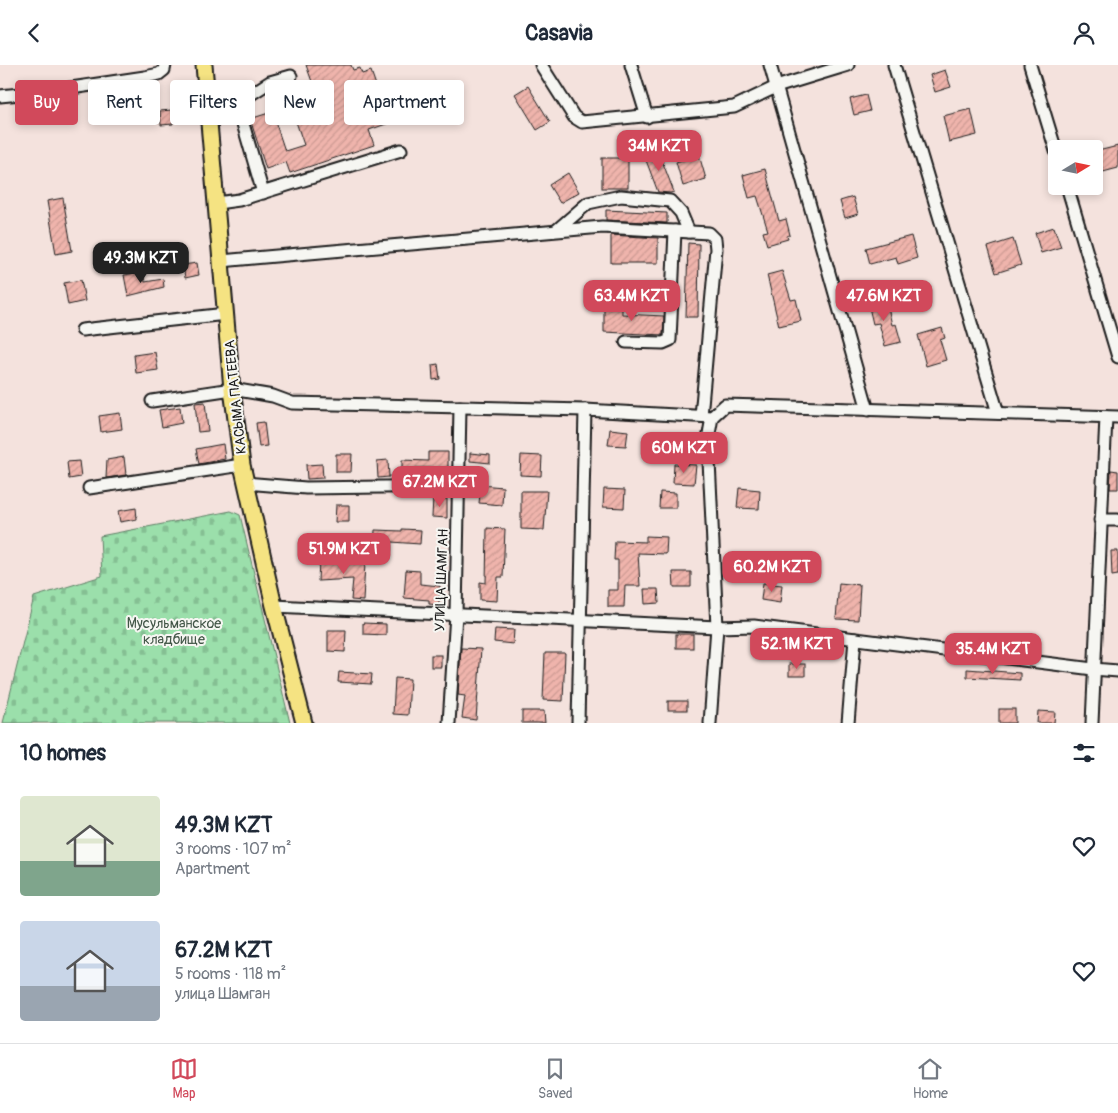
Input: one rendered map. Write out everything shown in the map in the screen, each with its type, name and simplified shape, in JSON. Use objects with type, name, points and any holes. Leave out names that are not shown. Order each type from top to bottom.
[{"type":"main road","name":"КАСЫМА ПАТЕЕВА","points":[[204,65],[232,389],[242,465],[274,606],[304,723]]},
{"type":"street","points":[[0,96],[51,91],[146,77],[159,74],[165,65]]},
{"type":"street","points":[[541,65],[574,117],[582,122],[734,107],[776,87],[848,65]]},
{"type":"street","points":[[631,65],[647,117]]},
{"type":"street","points":[[770,65],[868,409]]},
{"type":"street","points":[[894,65],[998,413]]},
{"type":"street","points":[[1030,65],[1053,140]]},
{"type":"street","points":[[263,193],[237,103],[270,82],[291,76]]},
{"type":"street","points":[[217,203],[239,201],[401,150]]},
{"type":"street","points":[[1070,195],[1118,357]]},
{"type":"street","points":[[557,230],[588,203],[621,196],[670,201],[681,213],[689,232]]},
{"type":"street","points":[[221,261],[602,227],[710,233],[715,239],[716,249],[707,417],[717,627],[710,723]]},
{"type":"street","points":[[626,342],[663,343],[670,340],[675,231]]},
{"type":"street","points":[[82,330],[226,314]]},
{"type":"street","points":[[152,401],[232,389],[273,396],[292,403],[585,410],[707,417],[726,405],[1112,417],[1100,519],[1092,723]]},
{"type":"street","name":"УЛИЦА ШАМГАН","points":[[449,723],[456,614],[460,407]]},
{"type":"street","points":[[578,723],[585,410]]},
{"type":"street","points":[[89,488],[242,465]]},
{"type":"street","points":[[246,483],[306,488],[458,485]]},
{"type":"street","points":[[1100,519],[1118,520]]},
{"type":"street","points":[[274,606],[717,627],[754,626],[1118,671]]},
{"type":"street","points":[[848,723],[856,639]]},
{"type":"green space","name":"Мусульманское кладбище","points":[[231,511],[240,515],[290,723],[3,723],[34,597],[102,576],[100,536]]},
{"type":"building","points":[[306,65],[351,65],[353,70],[360,68],[362,74],[371,71],[374,80],[344,80],[344,125],[383,125],[369,130],[374,145],[290,173],[286,162],[266,169],[252,125],[255,125],[255,117],[265,114],[265,125],[276,125],[285,151],[304,145],[297,125],[334,125],[334,80],[311,80]]},
{"type":"building","points":[[945,70],[951,87],[935,92],[930,75]]},
{"type":"building","points":[[528,86],[550,122],[537,130],[515,94]]},
{"type":"building","points":[[866,95],[870,111],[854,115],[850,99]]},
{"type":"building","points":[[971,109],[977,135],[949,142],[943,116]]},
{"type":"building","points":[[170,110],[170,124],[161,125],[160,111]]},
{"type":"building","points":[[673,133],[678,149],[670,151],[666,135]]},
{"type":"building","points":[[1118,146],[1118,168],[1103,172],[1103,150]]},
{"type":"building","points":[[658,150],[674,192],[658,192],[644,155]]},
{"type":"building","points":[[699,155],[706,179],[683,186],[676,162]]},
{"type":"building","points":[[602,158],[628,158],[628,188],[602,188]]},
{"type":"building","points":[[765,169],[779,221],[786,219],[790,235],[787,236],[788,239],[767,245],[763,232],[768,231],[757,196],[749,198],[743,175]]},
{"type":"building","points":[[568,173],[579,192],[560,203],[549,185]]},
{"type":"building","points":[[853,197],[858,214],[845,218],[840,201]]},
{"type":"building","points":[[63,198],[72,251],[56,254],[47,201]]},
{"type":"building","points":[[606,210],[667,213],[667,223],[606,220]]},
{"type":"building","points":[[1054,227],[1061,247],[1041,253],[1035,233]]},
{"type":"building","points":[[611,235],[658,238],[658,263],[611,263]]},
{"type":"building","points":[[911,236],[917,258],[898,264],[896,257],[870,264],[866,248]]},
{"type":"building","points":[[1013,239],[1021,265],[996,273],[988,247]]},
{"type":"building","points":[[688,243],[699,244],[698,317],[686,317]]},
{"type":"building","points":[[197,263],[199,275],[185,278],[183,265]]},
{"type":"building","points":[[782,271],[791,300],[796,299],[801,321],[779,326],[767,275]]},
{"type":"building","points":[[143,272],[145,282],[163,279],[164,287],[128,296],[124,275]]},
{"type":"building","points":[[81,280],[85,301],[68,305],[64,283]]},
{"type":"building","points":[[886,299],[892,325],[896,324],[901,342],[885,346],[879,323],[873,324],[868,303]]},
{"type":"building","points":[[604,306],[622,306],[622,314],[664,316],[663,335],[604,332]]},
{"type":"building","points":[[942,328],[945,338],[940,340],[946,360],[926,366],[918,335]]},
{"type":"building","points":[[155,352],[158,370],[136,373],[134,355]]},
{"type":"building","points":[[438,364],[440,379],[433,380],[432,365]]},
{"type":"building","points":[[205,402],[208,431],[198,432],[195,403]]},
{"type":"building","points":[[180,407],[182,423],[162,427],[159,410]]},
{"type":"building","points":[[120,413],[122,429],[101,432],[99,416]]},
{"type":"building","points":[[264,422],[267,446],[259,447],[256,423]]},
{"type":"building","points":[[610,429],[628,431],[626,446],[608,445]]},
{"type":"building","points":[[223,444],[225,459],[199,464],[196,449]]},
{"type":"building","points":[[428,452],[448,452],[448,468],[416,468],[416,476],[402,476],[402,460],[428,461]]},
{"type":"building","points":[[470,453],[490,455],[490,463],[470,461]]},
{"type":"building","points":[[336,454],[352,454],[351,472],[336,472]]},
{"type":"building","points":[[521,455],[542,456],[541,476],[520,475]]},
{"type":"building","points":[[124,457],[126,475],[106,478],[107,460]]},
{"type":"building","points":[[388,460],[389,477],[378,478],[377,461]]},
{"type":"building","points":[[79,461],[81,477],[69,479],[67,462]]},
{"type":"building","points":[[322,464],[323,478],[307,479],[306,465]]},
{"type":"building","points":[[674,464],[696,465],[694,484],[673,483]]},
{"type":"building","points":[[1111,470],[1118,471],[1118,489],[1110,489]]},
{"type":"building","points":[[481,485],[503,487],[502,505],[479,503]]},
{"type":"building","points":[[739,488],[760,490],[759,509],[737,508]]},
{"type":"building","points":[[604,489],[625,490],[624,508],[603,507]]},
{"type":"building","points":[[521,491],[547,491],[544,530],[521,529]]},
{"type":"building","points":[[660,492],[676,493],[676,508],[659,508]]},
{"type":"building","points":[[433,498],[447,499],[447,518],[432,517]]},
{"type":"building","points":[[336,505],[349,505],[349,522],[335,522]]},
{"type":"building","points":[[136,508],[137,519],[120,522],[118,511]]},
{"type":"building","points":[[487,528],[505,529],[503,577],[498,577],[497,601],[480,600],[480,582],[486,583]]},
{"type":"building","points":[[402,529],[421,530],[420,544],[391,542],[391,551],[374,550],[375,530],[402,531]]},
{"type":"building","points":[[646,536],[667,537],[666,554],[638,553],[640,586],[625,586],[624,607],[608,607],[608,590],[618,590],[618,560],[614,560],[615,541],[646,542]]},
{"type":"building","points":[[1111,551],[1118,551],[1118,575],[1112,576]]},
{"type":"building","points":[[319,560],[365,563],[363,601],[351,600],[353,579],[318,581]]},
{"type":"building","points":[[406,570],[420,571],[420,584],[440,586],[439,605],[429,604],[429,600],[404,598]]},
{"type":"building","points":[[673,572],[691,572],[691,587],[674,587]]},
{"type":"building","points":[[763,583],[782,585],[780,603],[761,600]]},
{"type":"building","points":[[839,583],[860,585],[858,620],[836,619]]},
{"type":"building","points":[[644,589],[658,589],[659,603],[645,604]]},
{"type":"building","points":[[363,623],[386,624],[386,635],[363,634]]},
{"type":"building","points":[[495,629],[514,630],[513,644],[494,642]]},
{"type":"building","points":[[328,630],[346,630],[345,652],[328,651]]},
{"type":"building","points":[[676,634],[693,634],[693,648],[676,648]]},
{"type":"building","points":[[770,636],[782,637],[779,656],[767,653]]},
{"type":"building","points":[[461,648],[481,649],[476,720],[462,718],[465,696],[458,695]]},
{"type":"building","points":[[545,653],[565,653],[563,701],[543,700]]},
{"type":"building","points":[[431,655],[441,655],[441,667],[431,667]]},
{"type":"building","points":[[789,664],[805,664],[805,676],[789,676]]},
{"type":"building","points":[[967,669],[1020,673],[1020,680],[967,677]]},
{"type":"building","points":[[339,672],[372,674],[371,684],[338,682]]},
{"type":"building","points":[[395,678],[410,679],[408,715],[393,714]]},
{"type":"building","points":[[668,701],[687,701],[687,710],[668,710]]},
{"type":"building","points":[[999,709],[1015,709],[1015,723],[999,723]]},
{"type":"building","points":[[522,711],[544,711],[545,723],[522,723]]},
{"type":"building","points":[[1038,711],[1055,712],[1054,723],[1037,723]]}]
